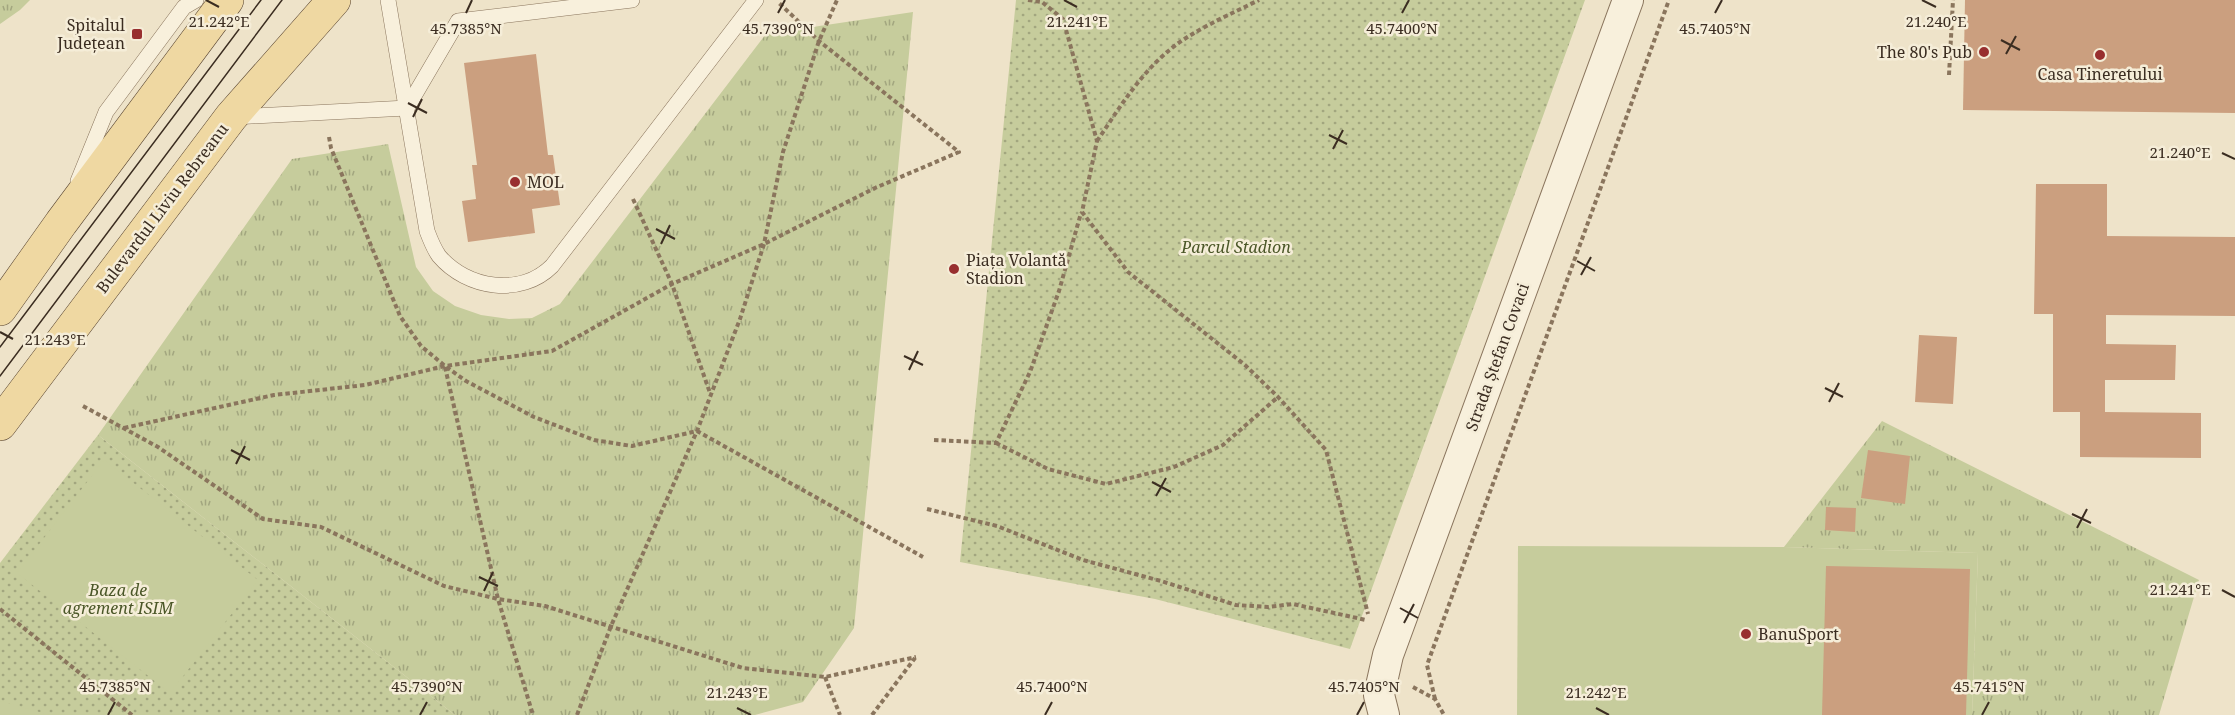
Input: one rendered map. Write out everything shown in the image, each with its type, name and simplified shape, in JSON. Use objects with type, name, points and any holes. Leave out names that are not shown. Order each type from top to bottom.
[{"type":"main road","points":[[0,309],[227,0]]},
{"type":"main road","name":"Bulevardul Liviu Rebreanu","points":[[0,424],[231,117],[334,0]]},
{"type":"street","name":"Strada Ștefan Covaci","points":[[1384,715],[1379,695],[1388,656],[1628,0]]},
{"type":"lane","points":[[61,223],[106,112],[184,7],[196,0]]},
{"type":"lane","points":[[388,0],[427,231],[438,255],[452,269],[467,277],[492,285],[517,285],[532,281],[552,266],[756,0]]},
{"type":"lane","points":[[407,108],[458,21],[632,0]]},
{"type":"lane","points":[[231,117],[407,108]]},
{"type":"path","points":[[124,428],[274,395],[365,385],[445,366],[552,351],[672,284],[764,244],[875,188],[959,152],[819,41],[776,0]]},
{"type":"path","points":[[578,715],[611,626],[697,431],[740,320],[764,244],[783,152],[819,41],[837,0]]},
{"type":"path","points":[[1028,0],[1042,2],[1063,19],[1097,141]]},
{"type":"path","points":[[996,443],[1030,372],[1059,291],[1082,212],[1097,141],[1138,81],[1167,52],[1215,22],[1259,0]]},
{"type":"path","points":[[1436,699],[1427,665],[1669,0]]},
{"type":"path","points":[[1949,75],[1953,0]]},
{"type":"path","points":[[323,112],[332,148],[400,316],[421,346],[445,366],[466,381],[534,417],[594,440],[632,446],[697,431],[923,557]]},
{"type":"path","points":[[622,177],[672,284],[710,393]]},
{"type":"path","points":[[927,509],[998,526],[1083,560],[1161,581],[1236,605],[1268,607],[1293,604],[1370,621],[1326,450],[1278,397],[1245,365],[1128,272],[1082,212]]},
{"type":"path","points":[[445,366],[498,599],[533,715]]},
{"type":"path","points":[[934,440],[996,443],[1048,469],[1106,484],[1174,467],[1223,445],[1278,397]]},
{"type":"path","points":[[83,406],[158,447],[263,519],[321,527],[444,586],[498,599],[545,606],[743,668],[825,677],[916,657],[872,715]]},
{"type":"path","points":[[0,609],[132,715]]},
{"type":"path","points":[[825,677],[840,715]]},
{"type":"green space","points":[[0,0],[30,0],[0,24]]},
{"type":"green space","name":"Parcul Stadion","points":[[1016,0],[1585,0],[1350,649],[1155,599],[960,562]]},
{"type":"green space","points":[[913,12],[854,628],[803,702],[755,715],[455,715],[98,435],[292,159],[388,144],[416,267],[433,291],[455,306],[481,315],[509,319],[532,318],[560,304],[766,34]]},
{"type":"green space","points":[[1882,421],[2199,580],[2159,715],[1972,715],[1978,553],[1784,547]]},
{"type":"green space","name":"Baza de agrement ISIM","points":[[98,435],[455,715],[0,715],[0,563]]},
{"type":"green space","points":[[104,460],[258,580],[170,693],[17,573]]},
{"type":"green space","name":"BanuSport","points":[[1518,546],[1784,547],[1978,553],[1972,715],[1517,715]]},
{"type":"green space","points":[[0,701],[50,715],[0,715]]},
{"type":"building","name":"Casa Tineretului","points":[[1965,0],[2235,0],[2235,113],[1963,110]]},
{"type":"building","points":[[536,54],[548,155],[553,155],[560,205],[532,209],[535,233],[468,242],[462,201],[476,199],[472,165],[477,165],[464,63]]},
{"type":"building","points":[[2036,184],[2107,184],[2107,236],[2235,237],[2235,316],[2106,315],[2106,344],[2176,345],[2175,380],[2105,380],[2105,412],[2201,413],[2201,458],[2080,457],[2080,412],[2053,412],[2053,314],[2034,314]]},
{"type":"building","points":[[1919,335],[1957,337],[1953,404],[1915,402]]},
{"type":"building","points":[[1868,450],[1910,456],[1905,504],[1861,498]]},
{"type":"building","points":[[1826,507],[1856,508],[1855,532],[1825,530]]},
{"type":"building","name":"BanuSport","points":[[1826,566],[1970,569],[1966,715],[1822,715]]},
{"type":"tram line","points":[[0,347],[261,0]]},
{"type":"tram line","points":[[0,376],[282,0]]},
{"type":"place","name":"Spitalul Județean","points":[[137,34]]},
{"type":"place","name":"The 80's Pub","points":[[1984,52]]},
{"type":"place","name":"Casa Tineretului","points":[[2100,55]]},
{"type":"place","name":"MOL","points":[[515,182]]},
{"type":"place","name":"Piața Volantă Stadion","points":[[954,269]]},
{"type":"place","name":"BanuSport","points":[[1746,634]]}]
